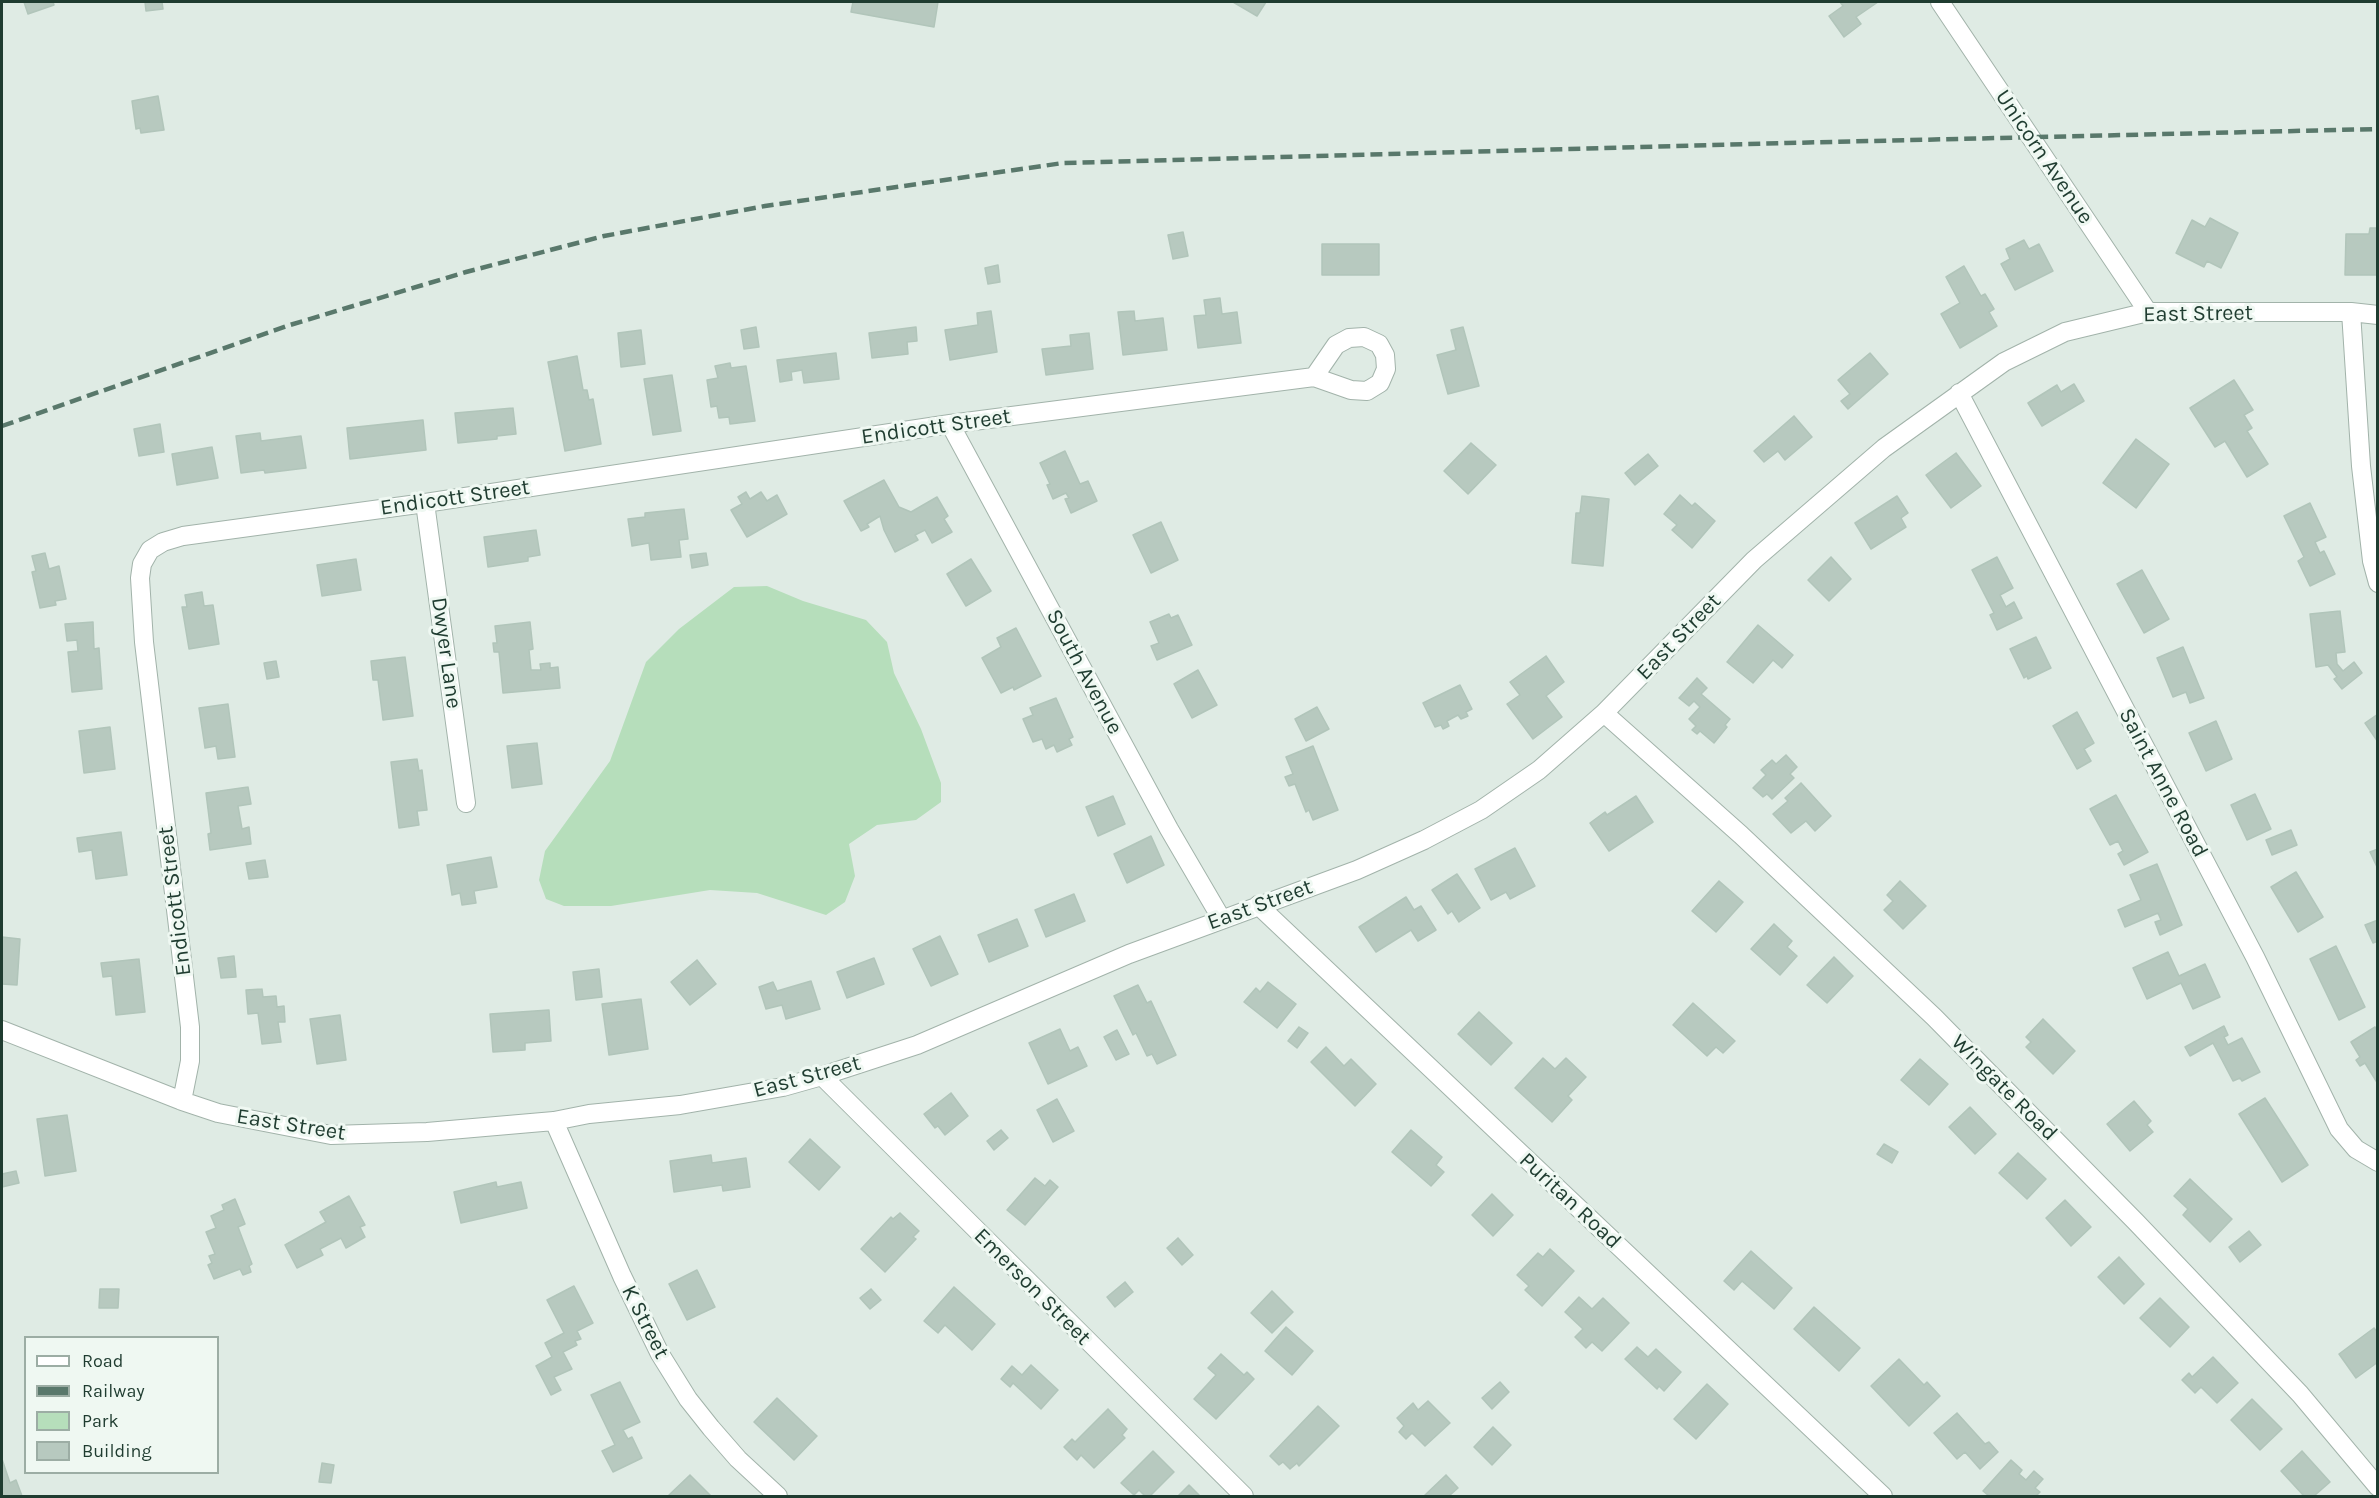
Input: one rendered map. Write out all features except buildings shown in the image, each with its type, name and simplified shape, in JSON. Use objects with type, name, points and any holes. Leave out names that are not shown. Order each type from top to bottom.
[{"type":"street","name":"Unicorn Avenue","points":[[1940,2],[2148,312]]},
{"type":"street","name":"East Street","points":[[2,1030],[218,1113],[331,1135],[427,1132],[680,1105],[783,1087],[822,1076],[916,1045],[1129,954],[1221,918],[1357,870],[1424,840],[1481,810],[1539,770],[1604,714],[1754,560],[1884,448],[2004,362],[2065,332],[2148,312],[2351,312],[2378,315]]},
{"type":"street","points":[[2351,312],[2361,466],[2372,561],[2378,583]]},
{"type":"street","name":"Endicott Street","points":[[182,1101],[190,1061],[190,1027],[144,642],[140,578],[142,564],[150,550],[163,542],[183,536],[425,503],[950,424],[1314,377]]},
{"type":"street","name":"Saint Anne Road","points":[[1959,393],[2249,946],[2339,1130],[2356,1149],[2378,1162]]},
{"type":"street","name":"South Avenue","points":[[950,424],[1169,829],[1221,918]]},
{"type":"street","name":"Dwyer Lane","points":[[425,503],[466,803]]},
{"type":"street","name":"Wingate Road","points":[[1604,714],[1742,835],[1934,1017],[2136,1222],[2300,1394],[2378,1487]]},
{"type":"street","name":"Puritan Road","points":[[1258,905],[1883,1497]]},
{"type":"street","name":"Emerson Street","points":[[822,1076],[1244,1497]]},
{"type":"street","name":"K Street","points":[[554,1120],[622,1276],[660,1354],[688,1399],[711,1428],[738,1459],[778,1497]]},
{"type":"green space","points":[[767,586],[803,601],[866,620],[887,642],[894,673],[921,729],[941,783],[941,802],[916,820],[877,825],[849,844],[855,876],[845,902],[826,915],[757,893],[710,890],[611,906],[564,906],[546,899],[539,880],[545,851],[610,761],[646,662],[679,629],[734,587]]},
{"type":"railway","points":[[2,426],[290,325],[466,272],[604,236],[765,206],[1063,163],[2378,129]]}]
